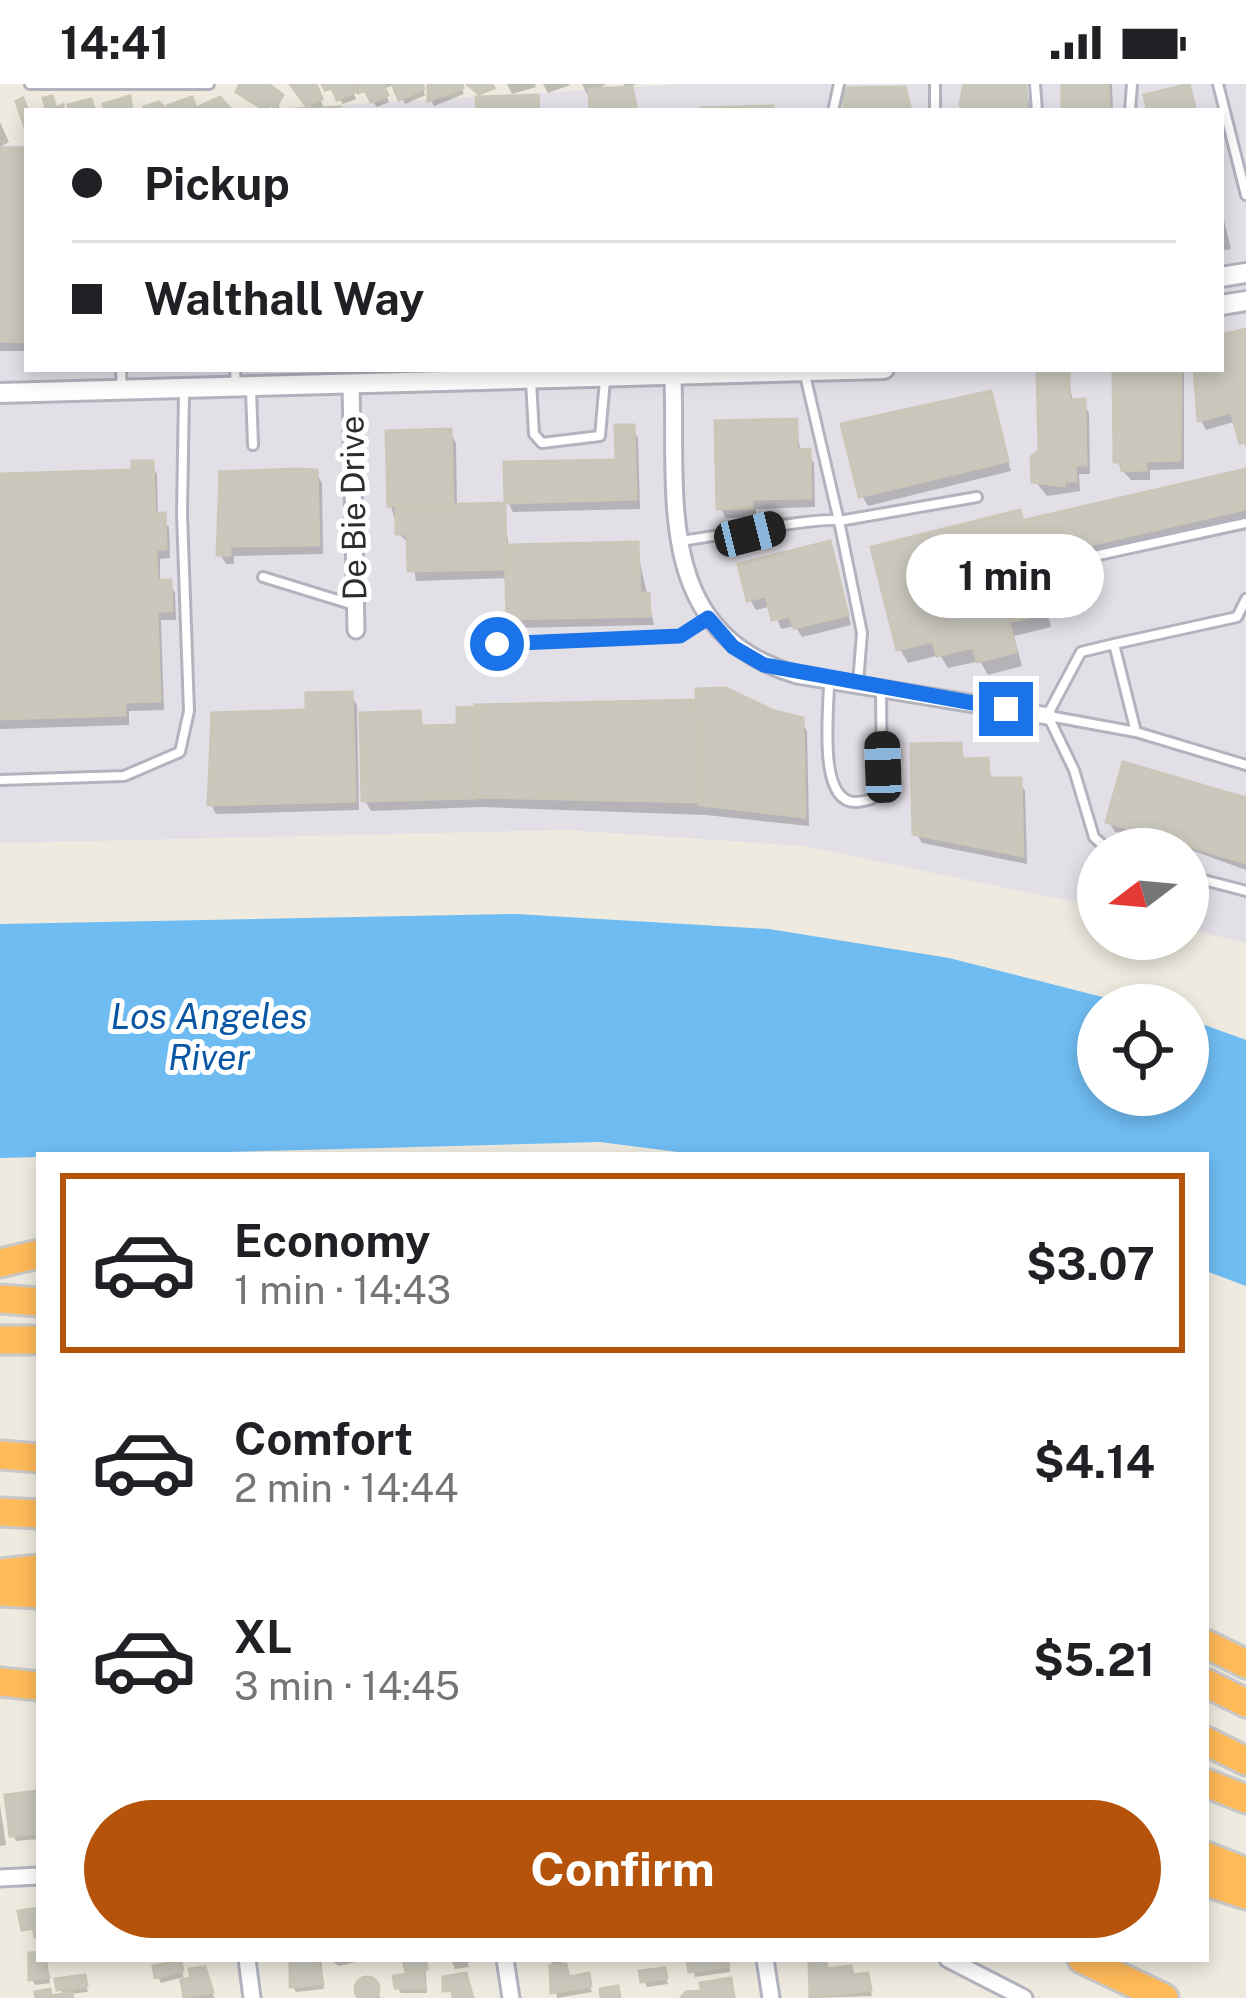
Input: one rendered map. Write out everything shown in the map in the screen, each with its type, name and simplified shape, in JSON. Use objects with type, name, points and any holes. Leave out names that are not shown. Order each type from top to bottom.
[{"type":"highway","points":[[0,1262],[36,1255]]},
{"type":"highway","points":[[0,1299],[36,1303]]},
{"type":"highway","points":[[0,1340],[36,1340]]},
{"type":"highway","points":[[0,1455],[36,1458]]},
{"type":"highway","points":[[0,1512],[36,1514]]},
{"type":"highway","points":[[0,1573],[36,1569]]},
{"type":"highway","points":[[0,1592],[36,1594]]},
{"type":"highway","points":[[1209,1646],[1246,1664]]},
{"type":"highway","points":[[0,1682],[36,1686]]},
{"type":"highway","points":[[1209,1684],[1246,1703]]},
{"type":"highway","points":[[0,1697],[36,1697]]},
{"type":"highway","points":[[1209,1742],[1246,1761]]},
{"type":"highway","points":[[1209,1784],[1246,1799]]},
{"type":"highway","points":[[1209,1857],[1246,1872]]},
{"type":"highway","points":[[1209,1883],[1246,1895]]},
{"type":"highway","points":[[1088,1962],[1164,1998]]},
{"type":"street","points":[[0,393],[184,390],[280,378],[531,381],[569,375],[605,380],[796,373]]},
{"type":"street","points":[[665,375],[679,541],[687,578],[708,618],[733,647],[764,665],[829,681],[1048,716]]},
{"type":"street","name":"De Bie Drive","points":[[351,377],[356,630]]},
{"type":"street","points":[[0,1878],[36,1876]]},
{"type":"street","points":[[247,1962],[252,1998]]},
{"type":"street","points":[[505,1962],[511,1998]]},
{"type":"street","points":[[765,1962],[771,1998]]},
{"type":"street","points":[[955,1962],[1024,1998]]},
{"type":"lane","points":[[30,84],[209,84]]},
{"type":"lane","points":[[1218,84],[1246,195]]},
{"type":"lane","points":[[121,372],[122,392]]},
{"type":"lane","points":[[796,373],[839,521],[862,633],[858,685]]},
{"type":"lane","points":[[531,381],[534,434],[542,442],[600,436],[605,380]]},
{"type":"lane","points":[[241,382],[254,445]]},
{"type":"lane","points":[[0,780],[124,776],[180,752],[189,710],[182,514],[184,390]]},
{"type":"lane","points":[[679,541],[977,497]]},
{"type":"lane","points":[[1048,566],[1246,523]]},
{"type":"lane","points":[[263,577],[356,605]]},
{"type":"lane","points":[[1048,716],[1082,652],[1237,617],[1246,599]]},
{"type":"lane","points":[[497,644],[680,636],[708,618]]},
{"type":"lane","points":[[1114,644],[1136,732]]},
{"type":"lane","points":[[829,681],[830,774],[834,793],[844,801],[866,801],[882,791],[881,688]]},
{"type":"lane","points":[[1048,716],[1136,732],[1246,765]]},
{"type":"lane","points":[[1048,716],[1074,770],[1091,828]]},
{"type":"lane","points":[[1209,881],[1246,891]]},
{"type":"shaded area","points":[[684,84],[1246,84],[1246,943],[1209,934],[1209,828],[1077,828],[1077,903],[804,846],[567,830],[0,843],[0,145],[24,145],[24,372],[1224,372],[1224,108],[289,108]]},
{"type":"water","name":"Los Angeles River","points":[[516,914],[769,929],[949,958],[1077,991],[1077,1116],[1209,1116],[1209,1027],[1246,1040],[1246,1286],[1209,1272],[1209,1152],[678,1152],[600,1142],[36,1152],[36,1157],[0,1158],[0,924]]},
{"type":"building","points":[[240,84],[268,84],[283,95],[275,108],[266,103],[263,108],[236,92]]},
{"type":"building","points":[[290,84],[316,84],[322,99],[306,106]]},
{"type":"building","points":[[322,84],[352,84],[355,92],[337,100],[332,88],[325,90]]},
{"type":"building","points":[[355,84],[383,84],[388,95],[371,102],[365,90],[358,93]]},
{"type":"building","points":[[392,84],[422,84],[424,89],[399,100]]},
{"type":"building","points":[[428,84],[462,84],[463,88],[428,101]]},
{"type":"building","points":[[467,84],[492,84],[494,88],[479,94]]},
{"type":"building","points":[[964,84],[1026,84],[1027,108],[960,105]]},
{"type":"building","points":[[1062,84],[1108,84],[1109,108],[1062,108]]},
{"type":"building","points":[[1189,84],[1195,108],[1147,108],[1144,95]]},
{"type":"building","points":[[632,87],[636,108],[590,108],[589,89]]},
{"type":"building","points":[[905,87],[910,108],[844,108],[843,88]]},
{"type":"building","points":[[538,95],[539,108],[477,108],[476,97]]},
{"type":"building","points":[[52,96],[56,108],[46,108],[43,98]]},
{"type":"building","points":[[130,96],[132,108],[104,108],[103,104]]},
{"type":"building","points":[[192,97],[196,108],[168,108]]},
{"type":"building","points":[[220,97],[229,108],[198,108]]},
{"type":"building","points":[[23,98],[27,108],[24,124],[16,101]]},
{"type":"building","points":[[91,99],[94,108],[69,108]]},
{"type":"building","points":[[0,148],[24,148],[24,342],[0,341]]},
{"type":"building","points":[[1246,329],[1246,442],[1240,443],[1231,412],[1198,421],[1194,372],[1224,372],[1224,334]]},
{"type":"building","points":[[1037,372],[1069,372],[1069,400],[1085,399],[1086,465],[1075,465],[1076,481],[1064,481],[1064,486],[1032,482],[1031,457],[1039,451]]},
{"type":"building","points":[[1113,372],[1181,372],[1180,460],[1146,461],[1146,470],[1122,471],[1122,462],[1114,462]]},
{"type":"building","points":[[991,391],[1008,461],[859,497],[841,424]]},
{"type":"building","points":[[797,419],[797,450],[810,449],[811,498],[752,499],[752,508],[717,509],[715,421]]},
{"type":"building","points":[[615,425],[634,425],[636,499],[505,503],[504,462],[616,460]]},
{"type":"building","points":[[451,429],[453,505],[388,506],[386,431]]},
{"type":"building","points":[[132,461],[153,461],[155,514],[165,513],[166,549],[156,549],[157,580],[171,580],[172,611],[157,611],[160,701],[125,702],[125,715],[0,719],[0,474],[132,470]]},
{"type":"building","points":[[1246,469],[1246,509],[1033,558],[1025,520]]},
{"type":"building","points":[[317,470],[319,545],[230,546],[230,555],[217,555],[220,472]]},
{"type":"building","points":[[505,503],[506,569],[408,571],[407,534],[396,534],[396,506]]},
{"type":"building","points":[[1020,510],[1045,613],[1009,622],[1016,652],[977,662],[973,647],[937,656],[933,641],[897,650],[871,547]]},
{"type":"building","points":[[830,541],[848,615],[794,628],[790,616],[772,620],[766,596],[747,601],[738,564]]},
{"type":"building","points":[[638,542],[640,593],[649,593],[650,616],[507,619],[505,545]]},
{"type":"building","points":[[726,688],[774,711],[803,718],[805,817],[699,805],[696,689]]},
{"type":"building","points":[[352,692],[355,801],[208,805],[212,713],[306,710],[306,693]]},
{"type":"building","points":[[695,700],[697,802],[477,797],[475,705]]},
{"type":"building","points":[[473,707],[475,798],[362,801],[360,713],[420,711],[421,726],[457,725],[457,708]]},
{"type":"building","points":[[961,743],[962,759],[988,758],[989,778],[1021,778],[1023,856],[913,834],[911,744]]},
{"type":"building","points":[[1123,762],[1246,798],[1246,863],[1209,852],[1209,828],[1126,828],[1106,822]]},
{"type":"building","points":[[36,1791],[36,1833],[10,1836],[5,1795]]},
{"type":"building","points":[[36,1908],[36,1937],[33,1928],[22,1930],[18,1911]]},
{"type":"building","points":[[36,1952],[36,1962],[43,1962],[49,1977],[29,1980],[29,1953]]},
{"type":"building","points":[[181,1962],[183,1971],[155,1978],[153,1966]]},
{"type":"building","points":[[290,1962],[318,1962],[323,1984],[290,1987]]},
{"type":"building","points":[[404,1962],[426,1962],[427,1969],[406,1973]]},
{"type":"building","points":[[687,1962],[728,1962],[729,1966],[689,1972]]},
{"type":"building","points":[[826,1962],[827,1969],[851,1966],[853,1975],[868,1973],[871,1990],[810,1998],[809,1963]]},
{"type":"building","points":[[566,1964],[569,1977],[589,1973],[591,1986],[551,1993],[550,1966]]},
{"type":"building","points":[[205,1967],[213,1992],[184,1997],[181,1980],[191,1978],[189,1969]]},
{"type":"building","points":[[665,1968],[667,1978],[641,1982],[639,1971]]},
{"type":"building","points":[[423,1972],[425,1988],[395,1988],[393,1976]]},
{"type":"building","points":[[466,1973],[473,1998],[453,1998],[452,1990],[443,1991],[443,1977]]},
{"type":"building","points":[[85,1975],[87,1986],[57,1990],[55,1979]]},
{"type":"building","points":[[367,1977],[379,1989],[375,1997],[359,1997],[355,1989],[359,1981]]},
{"type":"building","points":[[731,1978],[734,1998],[681,1998],[686,1992],[702,1991],[700,1983]]},
{"type":"building","points":[[618,1986],[620,1998],[601,1998],[600,1989]]},
{"type":"building","points":[[50,1989],[51,1996],[72,1992],[73,1998],[36,1998],[35,1992]]},
{"type":"route","points":[[497,644],[680,636],[708,618],[733,647],[764,665],[797,675],[1006,709]]}]
